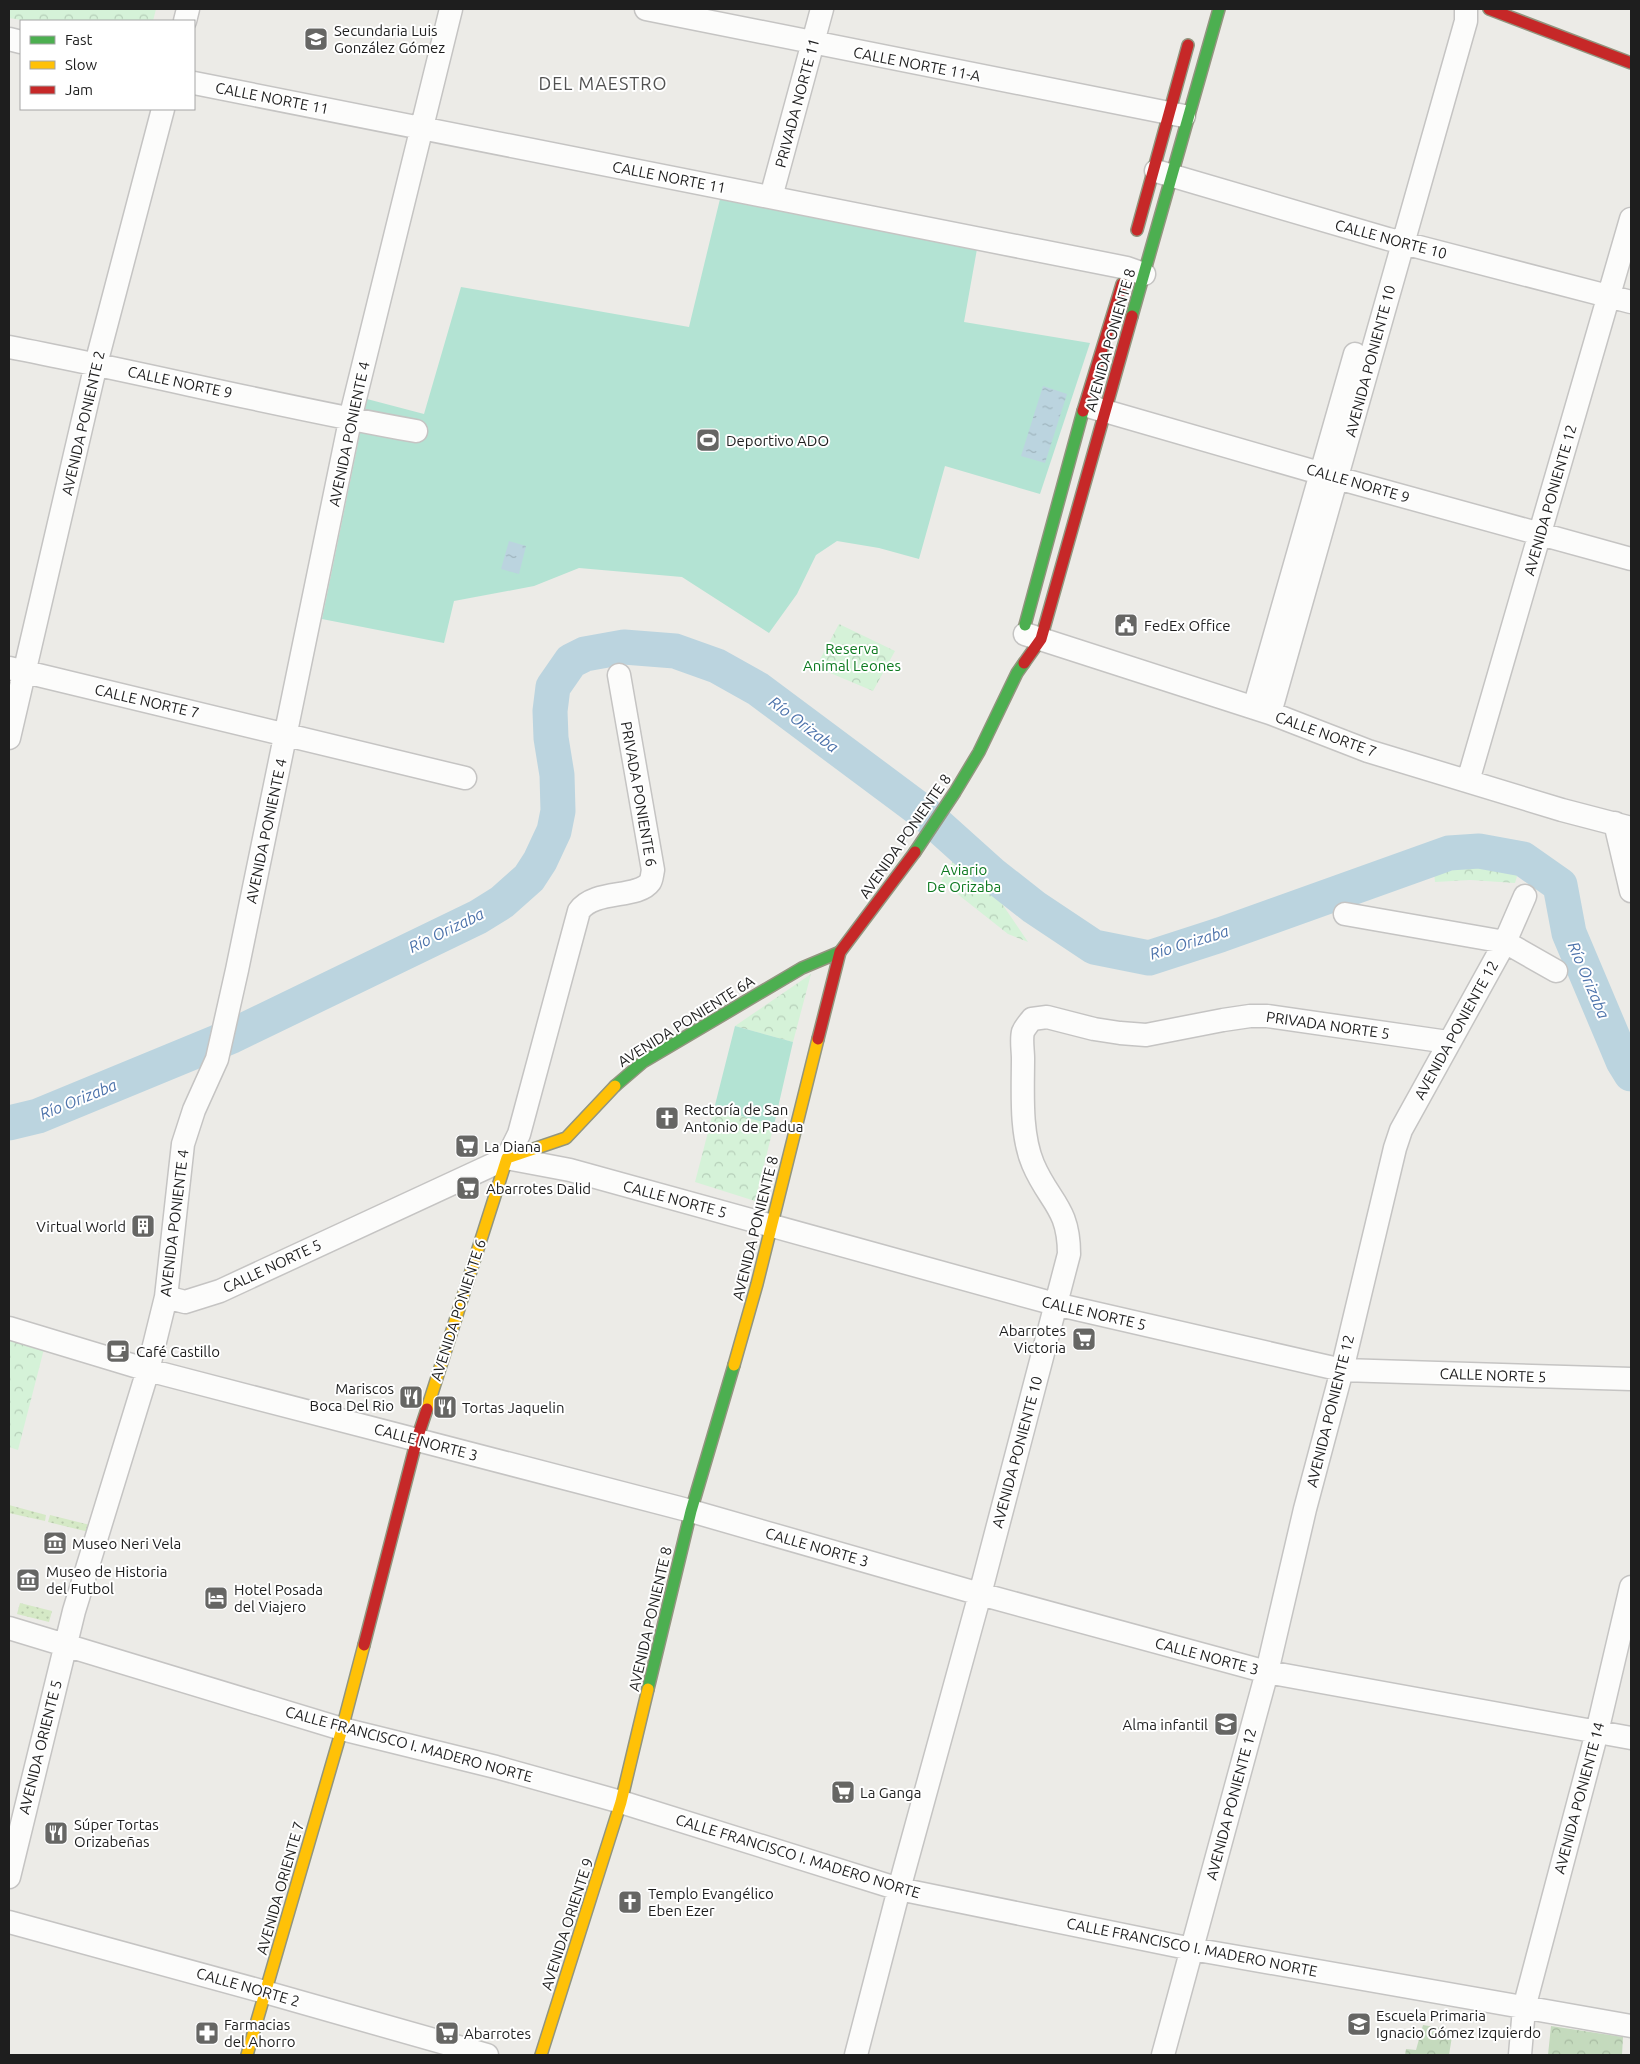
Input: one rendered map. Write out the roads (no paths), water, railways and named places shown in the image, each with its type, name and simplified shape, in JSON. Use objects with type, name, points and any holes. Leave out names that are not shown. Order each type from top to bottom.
[{"type":"street","name":"AVENIDA PONIENTE 4","points":[[65,1647],[97,1532],[148,1370],[166,1297],[183,1144],[194,1110],[216,1059],[237,970],[351,419],[451,9]]},
{"type":"street","name":"CALLE NORTE 11-A","points":[[646,9],[1178,115]]},
{"type":"street","name":"PRIVADA NORTE 11","points":[[771,197],[822,9]]},
{"type":"street","name":"AVENIDA PONIENTE 8","points":[[621,1802],[691,1511],[757,1284],[840,952],[916,850],[955,792],[979,752],[1017,673],[1032,636],[1133,267],[1178,115],[1219,9]]},
{"type":"street","name":"AVENIDA PONIENTE 10","points":[[1262,710],[1330,476],[1395,241],[1452,15],[1458,9]]},
{"type":"street","name":"AVENIDA PONIENTE 10","points":[[1395,241],[1466,21],[1466,9]]},
{"type":"street","points":[[1489,9],[1631,63]]},
{"type":"street","name":"AVENIDA PONIENTE 8","points":[[1134,242],[1162,173],[1178,115],[1191,37]]},
{"type":"street","name":"CALLE NORTE 11","points":[[195,83],[1133,267]]},
{"type":"street","name":"AVENIDA PONIENTE 2","points":[[9,738],[17,670],[163,110]]},
{"type":"street","name":"CALLE NORTE 10","points":[[1162,173],[1395,241],[1631,302]]},
{"type":"street","name":"AVENIDA PONIENTE 12","points":[[1468,781],[1631,219]]},
{"type":"street","name":"AVENIDA PONIENTE 8","points":[[1017,673],[1032,636],[1133,267]]},
{"type":"street","name":"CALLE NORTE 9","points":[[9,347],[416,431]]},
{"type":"street","name":"CALLE NORTE 9","points":[[1095,408],[1330,476],[1631,559]]},
{"type":"street","name":"CALLE NORTE 7","points":[[1032,636],[1262,710],[1368,750],[1562,810],[1623,825]]},
{"type":"street","name":"CALLE NORTE 7","points":[[17,670],[465,778]]},
{"type":"street","name":"PRIVADA PONIENTE 6","points":[[593,900],[643,888],[651,881],[653,870],[619,674]]},
{"type":"street","points":[[1623,825],[1631,891]]},
{"type":"street","name":"AVENIDA PONIENTE 12","points":[[1163,2055],[1267,1672],[1305,1509],[1342,1370],[1395,1148],[1401,1130],[1448,1042],[1506,942],[1525,896]]},
{"type":"street","name":"AVENIDA PONIENTE 6","points":[[342,1729],[417,1439],[507,1158],[519,1134],[579,911],[584,904],[593,900]]},
{"type":"street","points":[[1345,914],[1506,942],[1556,971]]},
{"type":"street","name":"AVENIDA PONIENTE 6A","points":[[507,1158],[566,1138],[620,1080],[643,1062],[802,968],[840,952]]},
{"type":"street","name":"PRIVADA NORTE 5","points":[[1032,1019],[1047,1017],[1094,1029],[1146,1035],[1232,1019],[1267,1016],[1448,1042]]},
{"type":"street","name":"AVENIDA PONIENTE 10","points":[[856,2055],[899,1889],[980,1594],[1068,1254],[1069,1237],[1066,1222],[1040,1179],[1032,1162],[1027,1140],[1023,1113],[1023,1032],[1032,1019]]},
{"type":"street","points":[[566,1138],[570,1170]]},
{"type":"street","name":"CALLE NORTE 5","points":[[166,1297],[185,1302],[220,1291],[507,1158],[570,1170],[1055,1304],[1342,1370],[1631,1379]]},
{"type":"street","name":"CALLE NORTE 3","points":[[9,1328],[148,1370],[691,1511],[980,1594],[1267,1672],[1631,1738]]},
{"type":"street","name":"AVENIDA PONIENTE 14","points":[[1520,2055],[1524,2008],[1597,1732],[1631,1587]]},
{"type":"street","name":"CALLE FRANCISCO I. MADERO NORTE","points":[[9,1628],[65,1647],[342,1729],[496,1767],[621,1802],[899,1889],[1192,1949],[1631,2026]]},
{"type":"street","name":"AVENIDA ORIENTE 5","points":[[9,1876],[65,1647]]},
{"type":"street","name":"AVENIDA ORIENTE 7","points":[[247,2055],[342,1729]]},
{"type":"street","name":"AVENIDA ORIENTE 9","points":[[541,2055],[621,1802]]},
{"type":"street","name":"CALLE NORTE 2","points":[[9,1922],[487,2055]]},
{"type":"water","points":[[1043,386],[1067,394],[1045,463],[1021,456]]},
{"type":"water","points":[[509,541],[526,546],[519,574],[501,569]]},
{"type":"waterway","name":"Río Orizaba","points":[[9,1123],[38,1116],[232,1036],[478,917],[502,902],[529,878],[540,861],[554,831],[558,811],[557,775],[551,738],[550,711],[553,687],[571,661],[585,654],[624,647],[675,651],[717,666],[758,689],[923,812],[992,874],[1034,907],[1094,947],[1149,958],[1220,935],[1449,853],[1479,851],[1523,859],[1560,885],[1569,933],[1623,1061],[1631,1074]]},
{"type":"place","name":"Secundaria Luis González Gómez","points":[[316,39]]},
{"type":"place","name":"Deportivo ADO","points":[[708,440]]},
{"type":"place","name":"FedEx Office","points":[[1126,625]]},
{"type":"place","name":"Rectoría de San Antonio de Padua","points":[[667,1118]]},
{"type":"place","name":"La Diana","points":[[467,1146]]},
{"type":"place","name":"Abarrotes Dalid","points":[[468,1188]]},
{"type":"place","name":"Virtual World","points":[[143,1226]]},
{"type":"place","name":"Abarrotes Victoria","points":[[1084,1339]]},
{"type":"place","name":"Café Castillo","points":[[118,1351]]},
{"type":"place","name":"Mariscos Boca Del Rio","points":[[411,1397]]},
{"type":"place","name":"Tortas Jaquelin","points":[[445,1407]]},
{"type":"place","name":"Museo Neri Vela","points":[[55,1543]]},
{"type":"place","name":"Museo de Historia del Futbol","points":[[28,1580]]},
{"type":"place","name":"Hotel Posada del Viajero","points":[[216,1598]]},
{"type":"place","name":"Alma infantil","points":[[1226,1724]]},
{"type":"place","name":"La Ganga","points":[[843,1792]]},
{"type":"place","name":"Súper Tortas Orizabeñas","points":[[56,1833]]},
{"type":"place","name":"Templo Evangélico Eben Ezer","points":[[630,1902]]},
{"type":"place","name":"Escuela Primaria Ignacio Gómez Izquierdo","points":[[1359,2024]]},
{"type":"place","name":"Farmacias del Ahorro","points":[[207,2033]]},
{"type":"place","name":"Abarrotes","points":[[447,2033]]},
{"type":"district","name":"DEL MAESTRO","points":[[603,83]]},
{"type":"park label","name":"Reserva Animal Leones","points":[[852,656]]},
{"type":"park label","name":"Aviario De Orizaba","points":[[964,878]]}]
